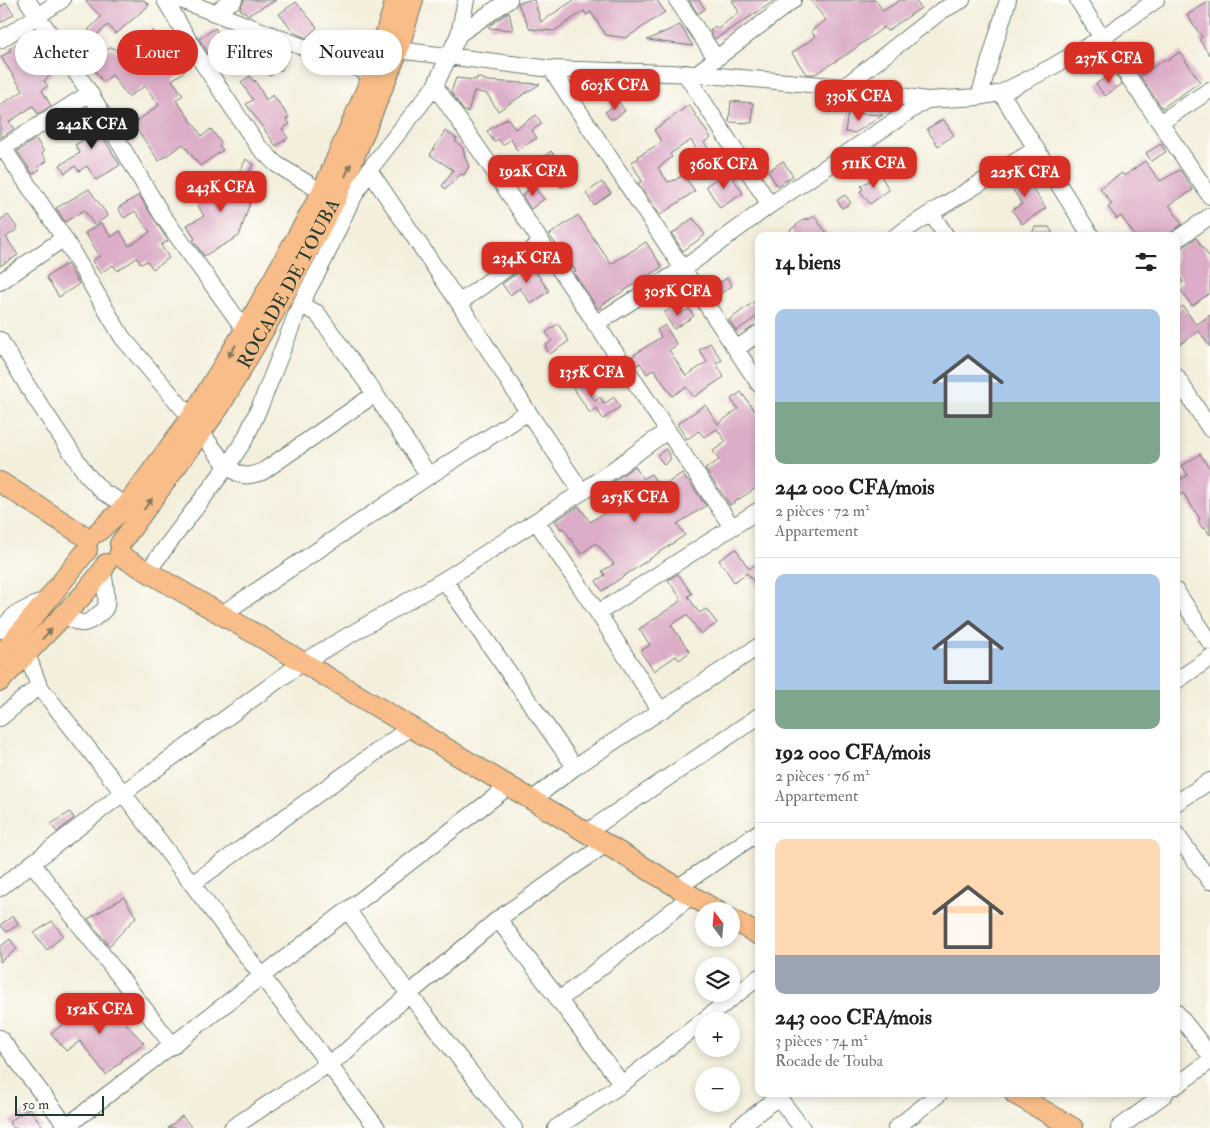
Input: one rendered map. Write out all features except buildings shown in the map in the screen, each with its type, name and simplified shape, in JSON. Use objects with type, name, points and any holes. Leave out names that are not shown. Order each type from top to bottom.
[{"type":"main road","name":"ROCADE DE TOUBA","points":[[387,30],[396,0]]},
{"type":"main road","name":"ROCADE DE TOUBA","points":[[402,38],[414,0]]},
{"type":"main road","name":"ROCADE DE TOUBA","points":[[0,681],[65,615],[112,559],[196,426],[245,330],[336,198],[373,75]]},
{"type":"main road","name":"ROCADE DE TOUBA","points":[[0,656],[49,598],[91,540],[127,505],[196,426],[246,362],[336,198],[388,75]]},
{"type":"main road","points":[[4,491],[91,540]]},
{"type":"main road","points":[[91,540],[109,532],[118,539],[112,559]]},
{"type":"main road","points":[[91,540],[93,561],[99,564],[112,559],[147,572],[222,614],[533,799],[701,902]]},
{"type":"main road","points":[[740,924],[755,933]]},
{"type":"main road","points":[[1020,1097],[1073,1128]]},
{"type":"street","points":[[27,0],[90,93],[162,215],[245,330]]},
{"type":"street","points":[[0,40],[62,0]]},
{"type":"street","points":[[165,0],[198,56],[258,146],[276,164],[336,198]]},
{"type":"street","points":[[181,0],[301,47]]},
{"type":"street","points":[[214,14],[234,0]]},
{"type":"street","points":[[147,572],[228,465],[253,424],[300,305],[325,258],[336,198],[369,170],[435,86],[458,34],[466,0]]},
{"type":"street","points":[[458,34],[509,0]]},
{"type":"street","points":[[677,0],[716,58]]},
{"type":"street","points":[[690,74],[716,58],[793,0]]},
{"type":"street","points":[[844,87],[936,6],[962,0]]},
{"type":"street","points":[[979,97],[1008,0]]},
{"type":"street","points":[[1078,0],[1210,196]]},
{"type":"street","points":[[402,50],[551,69],[690,74],[844,87],[926,100],[979,97],[1001,93],[1050,68],[1102,38],[1156,0]]},
{"type":"street","points":[[551,69],[755,378]]},
{"type":"street","points":[[690,74],[770,205]]},
{"type":"street","points":[[435,86],[732,528]]},
{"type":"street","points":[[1161,122],[1210,90]]},
{"type":"street","points":[[90,93],[2,149],[64,238],[122,337],[228,465],[242,476],[262,472],[375,394]]},
{"type":"street","points":[[1001,93],[1088,232]]},
{"type":"street","points":[[595,324],[683,269],[770,205],[926,100]]},
{"type":"street","points":[[902,232],[931,212],[1036,149]]},
{"type":"street","points":[[369,170],[459,303],[528,412],[582,492]]},
{"type":"street","points":[[931,212],[944,232]]},
{"type":"street","points":[[1180,237],[1210,216]]},
{"type":"street","points":[[0,282],[64,238]]},
{"type":"street","points":[[459,303],[541,243]]},
{"type":"street","points":[[300,305],[317,313],[375,394],[428,476]]},
{"type":"street","points":[[736,350],[755,336]]},
{"type":"street","points":[[0,340],[28,388],[86,474],[104,492],[127,505]]},
{"type":"street","points":[[1180,382],[1210,429]]},
{"type":"street","points":[[222,614],[428,476],[528,412]]},
{"type":"street","points":[[0,888],[123,793],[303,662],[444,580],[582,492],[667,431]]},
{"type":"street","points":[[598,613],[755,513]]},
{"type":"street","points":[[536,521],[660,710]]},
{"type":"street","points":[[444,580],[575,767]]},
{"type":"street","points":[[1180,597],[1210,642]]},
{"type":"street","points":[[0,630],[16,614],[49,598]]},
{"type":"street","points":[[533,799],[575,767],[755,649]]},
{"type":"street","points":[[27,654],[39,686],[123,793],[377,1128]]},
{"type":"street","points":[[1180,678],[1210,658]]},
{"type":"street","points":[[0,718],[39,686]]},
{"type":"street","points":[[587,832],[755,719]]},
{"type":"street","points":[[192,884],[411,727]]},
{"type":"street","points":[[1180,800],[1210,781]]},
{"type":"street","points":[[0,1038],[6,1058],[67,1127],[509,786]]},
{"type":"street","points":[[558,1001],[684,892],[755,835]]},
{"type":"street","points":[[1180,840],[1210,881]]},
{"type":"street","points":[[232,1128],[329,1065],[498,919],[606,844]]},
{"type":"street","points":[[32,863],[174,1046]]},
{"type":"street","points":[[348,911],[409,994],[514,1128]]},
{"type":"street","points":[[498,919],[622,1084]]},
{"type":"street","points":[[556,1128],[622,1084],[755,980]]},
{"type":"street","points":[[1180,1017],[1210,1056]]},
{"type":"street","points":[[1180,1083],[1210,1061]]},
{"type":"street","points":[[738,1128],[777,1097]]},
{"type":"street","points":[[781,1097],[802,1128]]},
{"type":"street","points":[[896,1128],[936,1097]]},
{"type":"street","points":[[1119,1128],[1161,1097]]}]
